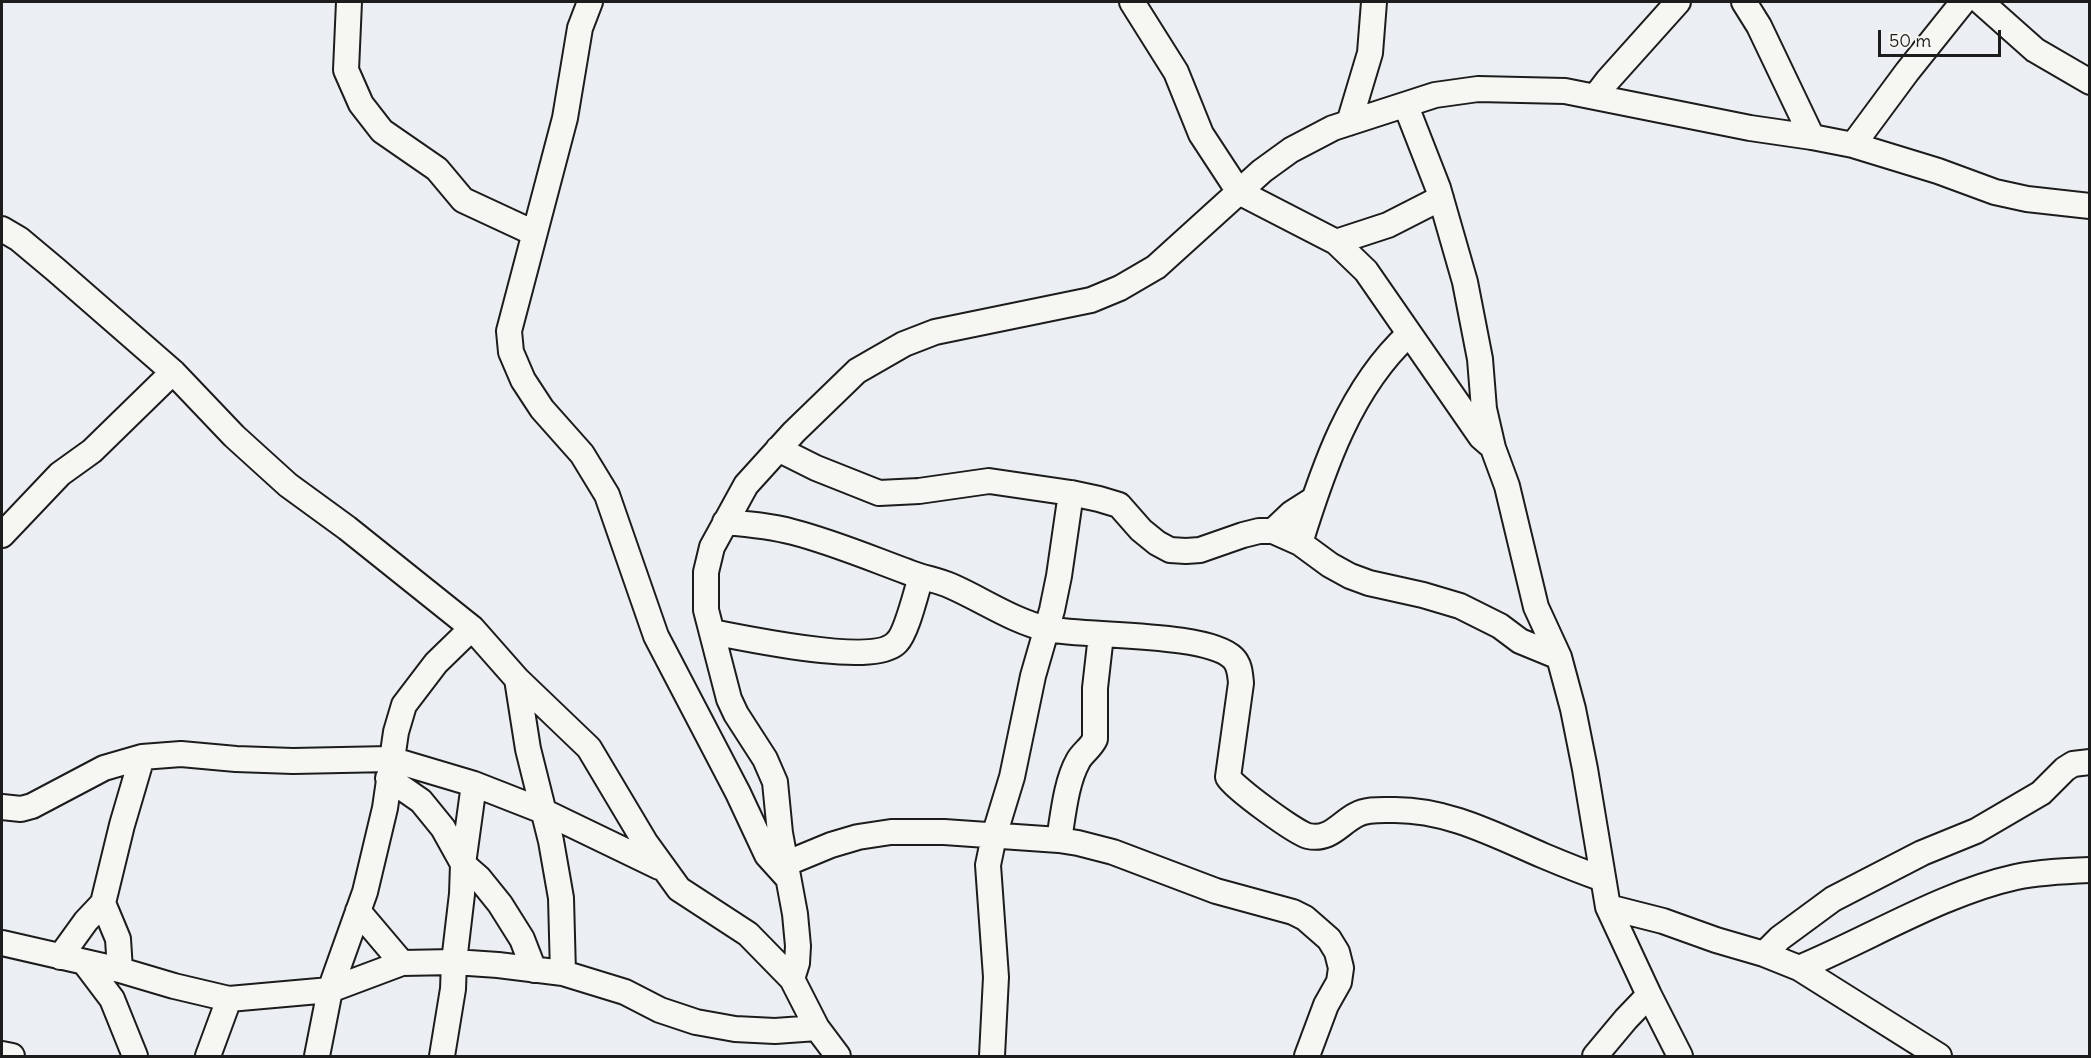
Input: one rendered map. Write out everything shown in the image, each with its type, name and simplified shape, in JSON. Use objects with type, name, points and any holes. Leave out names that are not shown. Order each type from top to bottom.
[{"type":"street","points":[[349,2],[346,70],[361,104],[382,131],[437,169],[463,200],[534,233]]},
{"type":"street","points":[[590,2],[580,28],[565,118],[509,331],[511,352],[523,380],[582,454],[607,495],[656,636],[738,793],[767,855],[787,871]]},
{"type":"street","points":[[1132,2],[1176,72],[1201,134],[1239,192],[1336,242],[1366,271],[1481,437],[1493,448]]},
{"type":"street","points":[[1349,123],[1370,53],[1374,2]]},
{"type":"street","points":[[1595,97],[1678,2]]},
{"type":"street","points":[[1743,2],[1759,26],[1812,136]]},
{"type":"street","points":[[1853,145],[1963,2]]},
{"type":"street","points":[[1981,2],[2035,50],[2090,82]]},
{"type":"street","points":[[792,979],[797,963],[798,946],[780,833],[775,782],[765,759],[729,699],[706,610],[706,572],[712,547],[746,485],[778,449],[857,371],[904,344],[935,332],[1091,300],[1120,288],[1156,267],[1262,171],[1291,150],[1333,128],[1435,95],[1478,89],[1565,91],[1750,128],[1812,136],[1853,145],[1938,171],[1995,192],[2028,199],[2090,206]]},
{"type":"street","points":[[1406,106],[1441,198],[1465,282],[1480,359],[1484,409],[1493,448],[1507,486],[1536,607],[1559,657],[1585,769],[1608,906],[1648,995],[1680,1056]]},
{"type":"street","points":[[1336,242],[1388,225],[1441,198]]},
{"type":"street","points":[[2,229],[19,239],[49,264],[173,372],[234,436],[288,486],[347,528],[472,628],[518,679],[589,748],[645,842],[680,889],[748,934],[792,979],[817,1028],[838,1056]]},
{"type":"street","points":[[1300,543],[1314,499],[1351,412],[1372,374],[1409,334]]},
{"type":"street","points":[[2,535],[60,474],[92,451],[173,372]]},
{"type":"street","points":[[778,449],[816,468],[879,493],[896,494],[989,481],[1071,493],[1119,505],[1141,530],[1170,550],[1200,550],[1243,535],[1259,531],[1274,531],[1300,543],[1330,565],[1350,576],[1370,584],[1423,595],[1460,606],[1500,626],[1520,641],[1559,657]]},
{"type":"street","points":[[992,1056],[996,977],[988,865],[994,836],[1012,777],[1033,676],[1059,576],[1071,493]]},
{"type":"street","points":[[1274,531],[1292,513],[1314,499]]},
{"type":"street","points":[[725,522],[792,531],[949,585],[1021,620],[1047,628],[1101,635],[1136,636],[1218,648],[1232,657],[1240,669],[1241,683],[1228,777],[1233,785],[1301,833],[1312,837],[1327,836],[1338,830],[1353,816],[1372,811],[1394,809],[1427,813],[1461,820],[1603,879]]},
{"type":"street","points":[[712,632],[819,651],[866,651],[886,648],[899,641],[921,577]]},
{"type":"street","points":[[317,1056],[330,990],[365,892],[385,808],[389,768],[404,705],[436,663],[472,628]]},
{"type":"street","points":[[1059,840],[1075,767],[1095,740],[1095,688],[1101,635]]},
{"type":"street","points":[[518,679],[528,749],[551,841],[561,898],[563,974]]},
{"type":"street","points":[[2,807],[21,809],[32,806],[104,768],[142,757],[181,754],[389,768],[474,784],[543,811],[664,870]]},
{"type":"street","points":[[60,957],[86,921],[103,903],[142,757]]},
{"type":"street","points":[[1764,954],[1780,938],[1833,899],[1922,853],[1976,831],[2041,793],[2073,764],[2090,762]]},
{"type":"street","points":[[389,768],[421,801],[443,828],[463,864],[479,878],[500,904],[522,939],[534,970]]},
{"type":"street","points":[[442,1056],[453,989],[463,864],[474,784]]},
{"type":"street","points":[[787,871],[831,845],[858,837],[891,832],[944,832],[1059,840],[1113,852],[1216,891],[1293,912],[1305,918],[1329,939],[1337,952],[1341,975],[1326,1005],[1307,1056]]},
{"type":"street","points":[[1799,968],[1969,892],[2016,878],[2090,870]]},
{"type":"street","points":[[103,903],[118,939],[120,970]]},
{"type":"street","points":[[1608,906],[1663,921],[1799,968],[1939,1056]]},
{"type":"street","points":[[358,911],[402,963]]},
{"type":"street","points":[[2,943],[120,970],[229,999],[330,990],[402,963],[454,962],[563,974],[625,992],[660,1010],[696,1022],[775,1031],[817,1028]]},
{"type":"street","points":[[84,962],[112,999],[135,1056]]},
{"type":"street","points":[[1596,1056],[1648,995]]},
{"type":"street","points":[[208,1056],[229,999]]},
{"type":"street","points":[[2,1054],[12,1056]]}]
